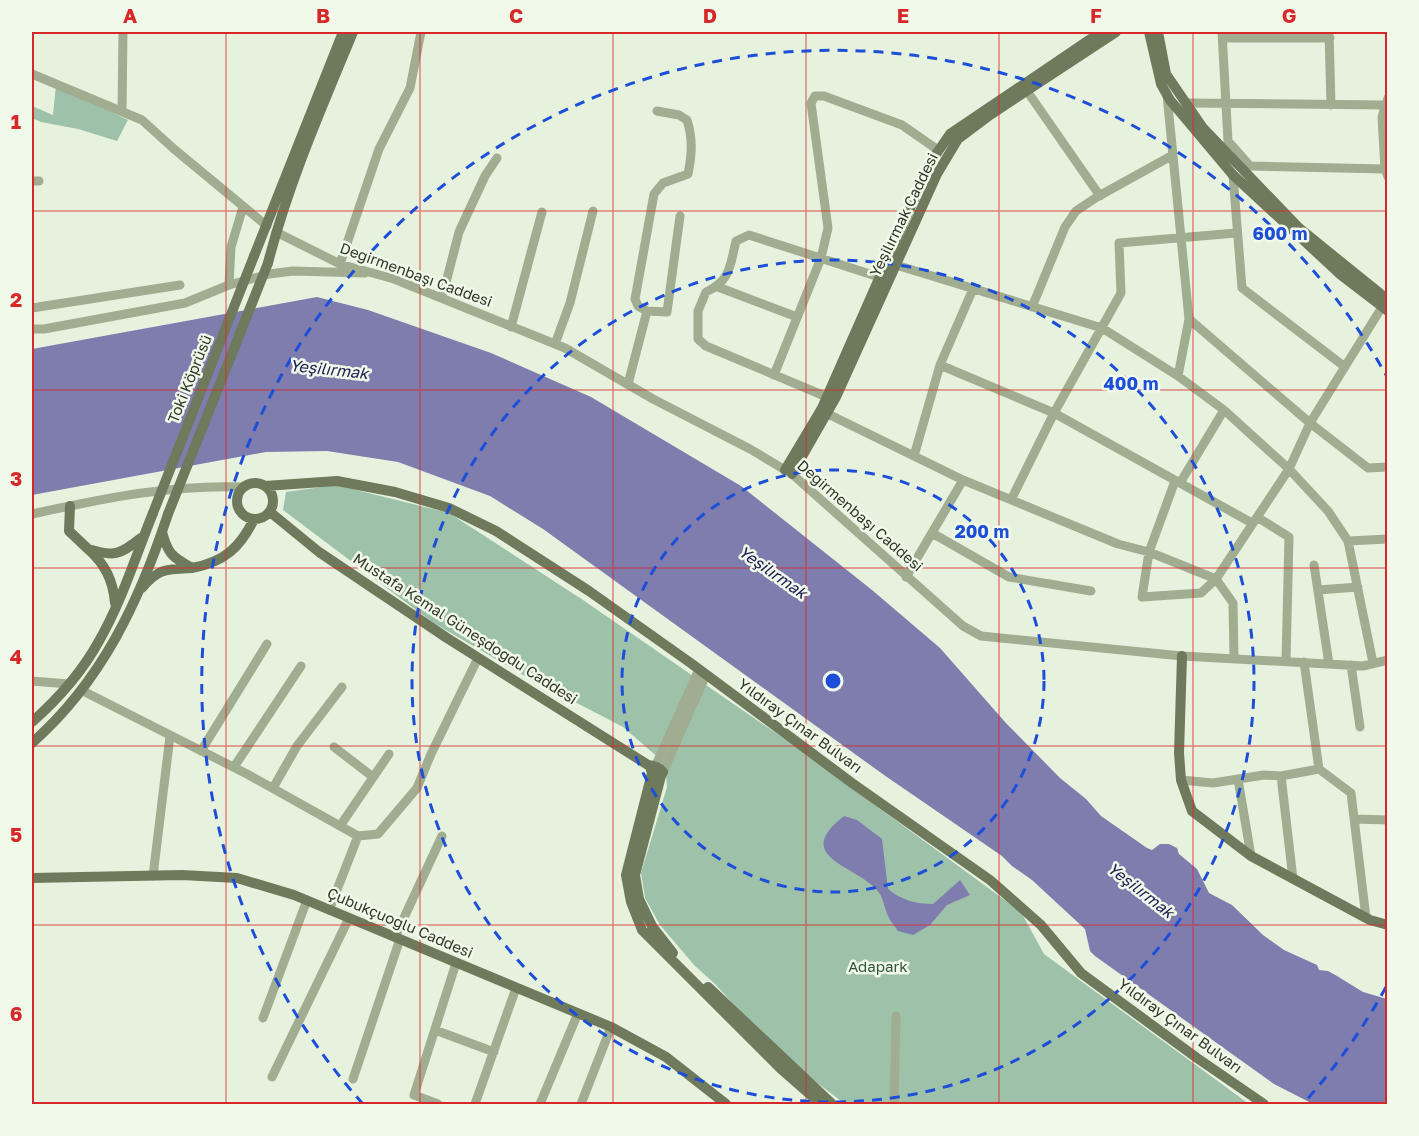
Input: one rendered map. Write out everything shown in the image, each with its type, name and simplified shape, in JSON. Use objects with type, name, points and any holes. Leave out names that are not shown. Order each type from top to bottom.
[{"type":"main road","points":[[32,743],[81,690],[99,667],[122,630],[268,263],[271,229],[343,32]]},
{"type":"main road","points":[[271,229],[353,32]]},
{"type":"main road","name":"Yeşilırmak Caddesi","points":[[788,472],[827,397],[930,163],[938,150],[950,134],[1101,32]]},
{"type":"main road","name":"Yeşilırmak Caddesi","points":[[788,472],[836,397],[937,174],[958,140],[990,115],[1116,32]]},
{"type":"main road","points":[[1149,32],[1161,84],[1233,175],[1341,275],[1386,306]]},
{"type":"main road","points":[[1158,32],[1166,74],[1203,128],[1299,228],[1386,306]]},
{"type":"main road","name":"Toki Köprüsü","points":[[32,722],[55,701],[69,684],[99,641],[115,608],[254,256],[271,229]]},
{"type":"main road","name":"Yıldıray Çınar Bulvarı","points":[[266,486],[337,481],[395,492],[449,508],[496,531],[589,591],[852,783],[990,880],[1041,925],[1081,973],[1264,1104]]},
{"type":"main road","points":[[254,483],[266,486],[273,495],[270,512],[266,516],[254,519],[243,514],[239,509],[238,497],[244,487],[254,483]]},
{"type":"main road","points":[[70,506],[69,531],[98,558],[109,574],[114,588],[115,608]]},
{"type":"main road","name":"Mustafa Kemal Güneşdoğdu Caddesi","points":[[270,512],[319,552],[478,658],[656,770]]},
{"type":"main road","points":[[137,595],[150,578],[160,571],[208,565],[234,550],[246,536],[254,519]]},
{"type":"main road","points":[[162,532],[173,558],[192,568]]},
{"type":"main road","points":[[87,549],[112,555],[121,552],[144,536]]},
{"type":"main road","points":[[1182,656],[1179,753],[1182,780],[1192,811],[1251,856],[1366,918],[1388,925]]},
{"type":"main road","points":[[656,770],[635,875],[643,907],[652,926],[678,959],[735,1011],[821,1104]]},
{"type":"main road","name":"Çubukçuoğlu Caddesi","points":[[32,878],[153,876],[237,878],[307,900],[611,1027],[666,1057],[726,1104]]},
{"type":"main road","points":[[787,1069],[832,1104]]},
{"type":"street","points":[[122,111],[123,32]]},
{"type":"street","points":[[340,264],[379,148],[410,88],[421,32]]},
{"type":"street","points":[[1186,103],[1226,103],[1331,105],[1386,102],[1382,117],[1386,173],[1250,166],[1228,141],[1226,103],[1222,35],[1330,35],[1331,105]]},
{"type":"street","name":"Değirmenbaşı Caddesi","points":[[32,74],[142,120],[271,229],[340,264],[376,273],[555,345],[750,449],[788,472],[963,626],[981,636],[1182,656],[1363,666],[1388,660]]},
{"type":"street","points":[[1027,91],[1100,196]]},
{"type":"street","points":[[1167,94],[1189,319],[1179,376]]},
{"type":"street","points":[[774,375],[821,258],[828,228],[811,103],[815,96],[824,96],[902,124],[938,150]]},
{"type":"street","points":[[657,111],[679,115],[687,120],[692,137],[692,155],[688,174],[663,183],[654,194],[635,299],[638,306],[647,311],[668,312],[680,216]]},
{"type":"street","points":[[1032,306],[1065,227],[1076,211],[1173,155]]},
{"type":"street","points":[[442,298],[459,232],[485,176],[497,158]]},
{"type":"street","points":[[1233,175],[1242,288],[1345,367]]},
{"type":"street","points":[[229,285],[231,247],[243,207]]},
{"type":"street","points":[[555,345],[570,303],[593,211]]},
{"type":"street","points":[[511,327],[542,212]]},
{"type":"street","points":[[1011,500],[1054,413],[1121,293],[1119,243],[1236,233]]},
{"type":"street","points":[[827,397],[706,346],[698,339],[698,311],[706,292],[718,287],[727,277],[736,241],[749,235],[879,277]]},
{"type":"street","points":[[896,265],[1102,328],[1179,376],[1224,411],[1289,469],[1328,511],[1348,541],[1373,663]]},
{"type":"street","points":[[32,329],[44,329],[185,303],[229,285],[269,274],[376,273]]},
{"type":"street","points":[[32,308],[180,285]]},
{"type":"street","points":[[718,287],[798,317]]},
{"type":"street","points":[[914,456],[940,365],[973,289]]},
{"type":"street","points":[[1224,411],[1178,482],[1149,552],[1142,597],[1201,593],[1216,579],[1289,469],[1310,423],[1386,306]]},
{"type":"street","points":[[628,384],[647,311]]},
{"type":"street","points":[[1189,319],[1310,423],[1368,468],[1388,467]]},
{"type":"street","points":[[940,365],[1054,413],[1178,482],[1289,537],[1286,661]]},
{"type":"street","points":[[826,413],[963,480],[1118,544],[1149,552],[1216,579],[1233,603],[1234,658]]},
{"type":"street","points":[[906,577],[963,480]]},
{"type":"street","points":[[32,514],[136,493],[207,486],[244,487]]},
{"type":"street","points":[[932,533],[1009,577],[1091,591]]},
{"type":"street","points":[[1348,541],[1388,539]]},
{"type":"street","points":[[1314,565],[1329,664]]},
{"type":"street","points":[[1318,590],[1358,587]]},
{"type":"street","points":[[201,751],[267,644]]},
{"type":"street","points":[[81,690],[273,788],[358,836],[378,834],[417,788],[478,658]]},
{"type":"street","points":[[1304,662],[1319,769],[1351,793],[1366,918]]},
{"type":"street","points":[[1351,665],[1360,727]]},
{"type":"street","points":[[234,768],[301,666]]},
{"type":"street","points":[[656,770],[702,672]]},
{"type":"street","points":[[32,681],[69,684]]},
{"type":"street","points":[[273,788],[297,746],[342,687]]},
{"type":"street","points":[[153,876],[170,736]]},
{"type":"street","points":[[334,747],[373,777]]},
{"type":"street","points":[[340,826],[389,754]]},
{"type":"street","points":[[1182,780],[1213,783],[1264,775],[1281,776],[1319,769]]},
{"type":"street","points":[[1281,776],[1293,879]]},
{"type":"street","points":[[1238,779],[1251,856]]},
{"type":"street","points":[[1355,819],[1388,820]]},
{"type":"street","points":[[329,910],[358,836]]},
{"type":"street","points":[[353,1079],[397,938],[442,836]]},
{"type":"street","points":[[263,1018],[307,900]]},
{"type":"street","points":[[272,1077],[349,918]]},
{"type":"street","points":[[438,1104],[414,1095],[456,963]]},
{"type":"street","points":[[475,1104],[516,988]]},
{"type":"street","points":[[540,1104],[578,1013]]},
{"type":"street","points":[[894,1104],[897,1016]]},
{"type":"street","points":[[581,1104],[611,1027]]},
{"type":"street","points":[[435,1030],[494,1052]]},
{"type":"green space","points":[[56,85],[128,120],[117,141],[32,118],[32,106],[53,115]]},
{"type":"green space","name":"Adapark","points":[[336,485],[449,513],[583,600],[793,745],[1021,912],[1044,954],[1249,1104],[845,1104],[778,1053],[715,984],[695,966],[660,925],[645,898],[641,873],[667,787],[666,774],[661,760],[623,727],[525,676],[432,622],[283,510],[286,492]]},
{"type":"water","name":"Yeşilırmak","points":[[317,297],[368,310],[491,353],[591,397],[741,486],[872,590],[940,648],[1005,722],[1101,816],[1147,848],[1152,850],[1160,844],[1169,844],[1177,848],[1179,854],[1197,869],[1209,893],[1232,905],[1263,935],[1284,950],[1317,965],[1319,970],[1328,971],[1363,992],[1387,999],[1387,1104],[1313,1104],[1274,1084],[1095,956],[1090,951],[1085,929],[1002,856],[884,775],[543,529],[490,496],[398,462],[327,451],[266,452],[32,495],[32,349]]},
{"type":"water","points":[[844,816],[857,820],[882,839],[888,889],[893,893],[909,901],[933,904],[960,880],[970,895],[947,905],[930,925],[913,935],[898,931],[889,918],[879,892],[867,881],[832,859],[825,851],[824,841],[829,830]]}]
